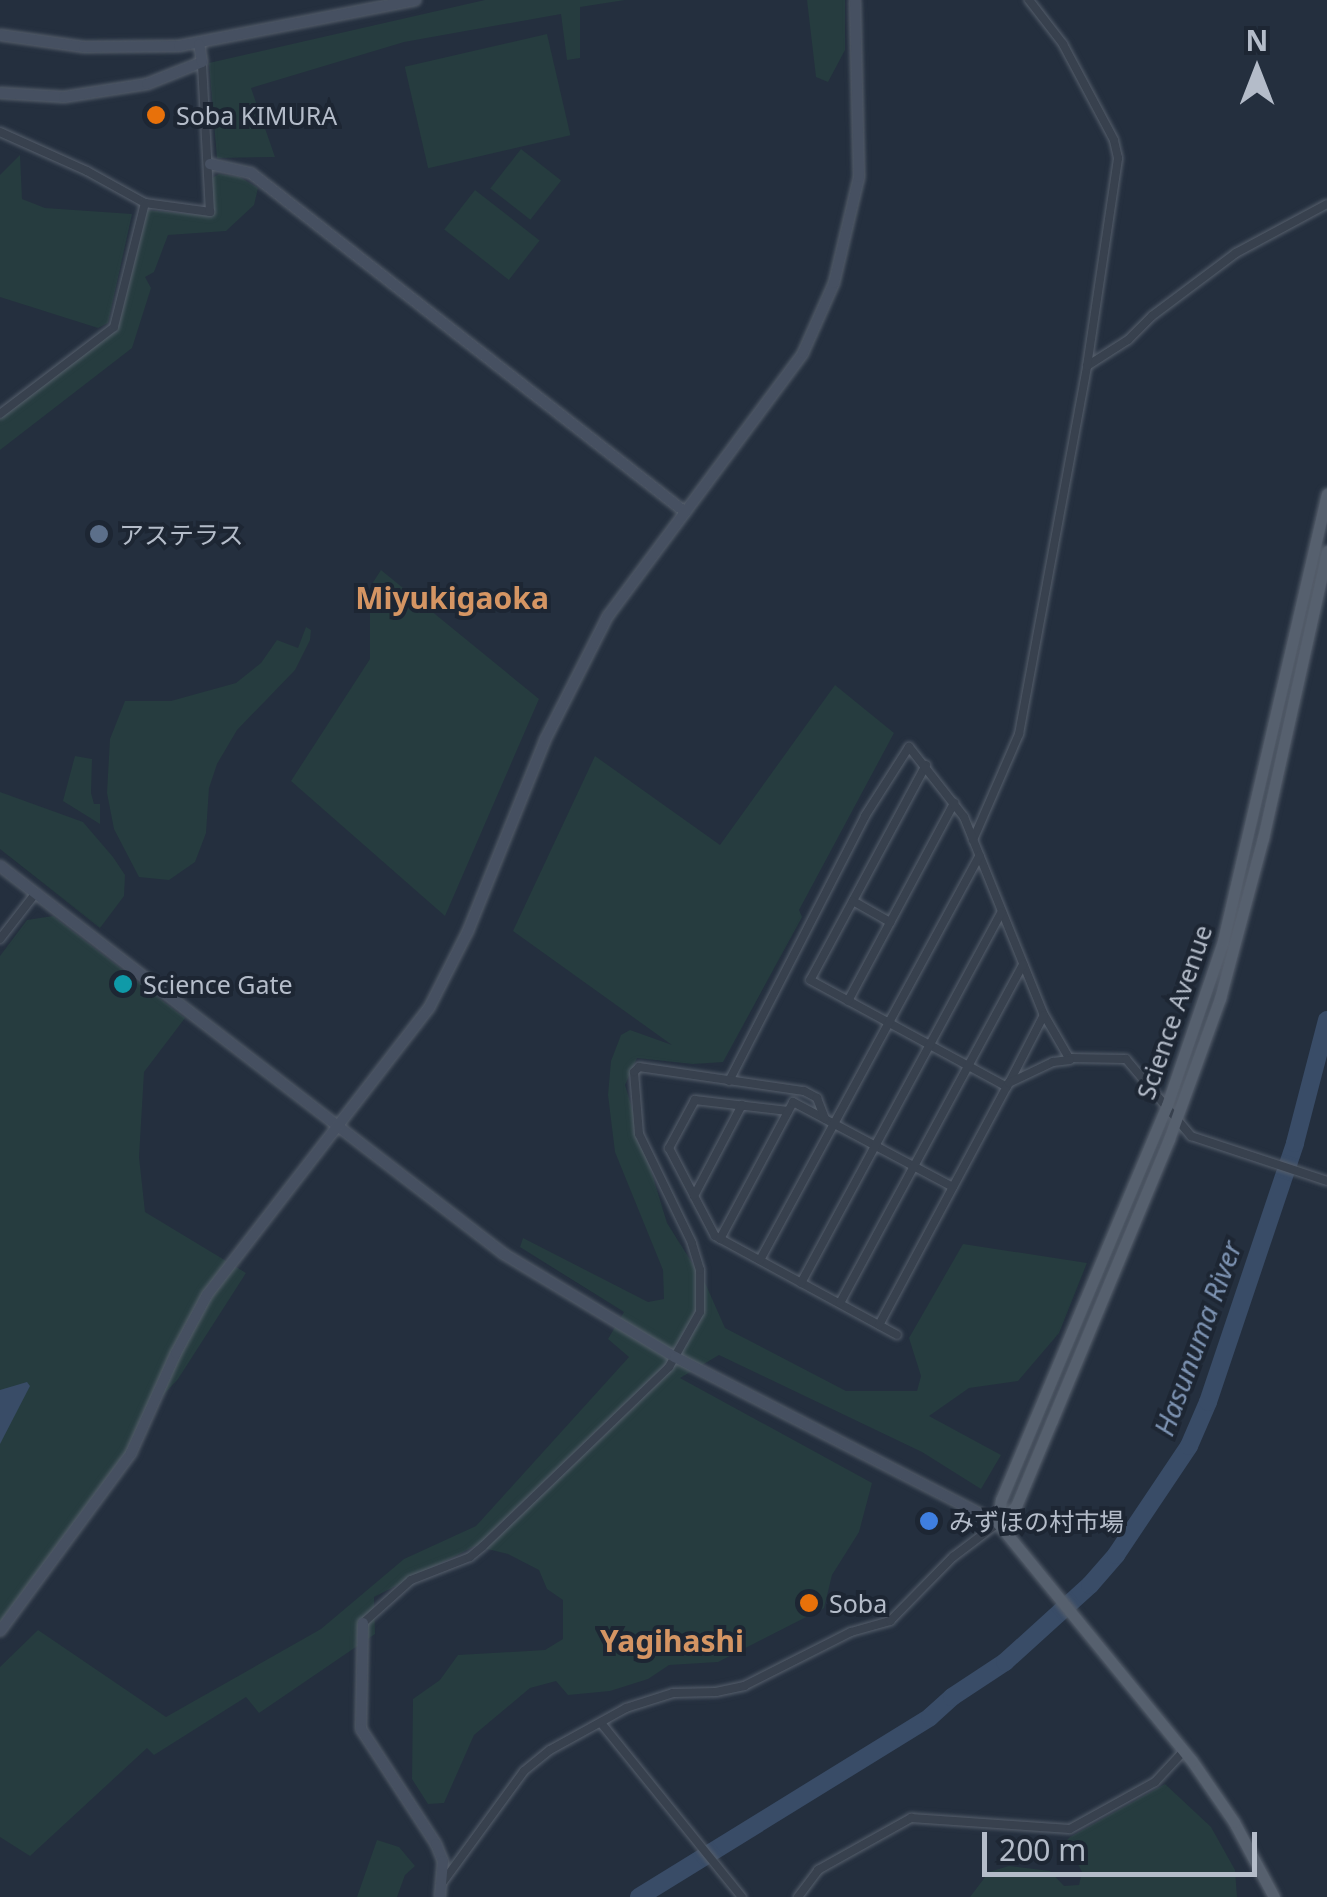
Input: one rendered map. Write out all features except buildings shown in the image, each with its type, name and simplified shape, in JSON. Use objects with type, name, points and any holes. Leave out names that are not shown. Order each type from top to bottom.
[{"type":"main road","name":"Science Avenue","points":[[998,1524],[1001,1500],[1167,1105],[1236,890],[1327,494]]},
{"type":"main road","name":"Science Avenue","points":[[998,1524],[1016,1506],[1176,1119],[1220,998],[1254,871],[1327,551]]},
{"type":"main road","points":[[998,1524],[1184,1750],[1234,1822],[1274,1897]]},
{"type":"street","points":[[0,34],[84,47],[199,44],[416,0]]},
{"type":"street","points":[[0,1631],[131,1453],[207,1295],[429,1008],[468,931],[573,682],[608,616],[803,353],[834,283],[859,178],[855,0]]},
{"type":"street","points":[[973,840],[1020,734],[1087,366],[1118,158],[1114,140],[1063,44],[1029,0]]},
{"type":"street","points":[[0,132],[87,170],[145,203],[210,212],[210,164],[199,44]]},
{"type":"street","points":[[0,93],[64,97],[123,90],[202,62]]},
{"type":"street","points":[[210,164],[251,173],[686,512]]},
{"type":"street","points":[[0,414],[114,327],[145,203]]},
{"type":"street","points":[[1087,366],[1128,340],[1152,316],[1236,253],[1327,204]]},
{"type":"street","points":[[729,1081],[865,816],[910,747],[954,803],[973,840],[1044,1015],[1074,1060]]},
{"type":"street","points":[[926,765],[810,980],[1008,1085]]},
{"type":"street","points":[[848,1001],[954,803]]},
{"type":"street","points":[[760,1260],[979,856]]},
{"type":"street","points":[[0,866],[504,1254],[675,1357],[998,1524],[952,1556],[890,1620],[851,1632],[744,1686],[716,1692],[673,1693],[626,1708],[550,1750],[524,1771],[442,1883]]},
{"type":"street","points":[[0,939],[35,894]]},
{"type":"street","points":[[853,901],[890,922]]},
{"type":"street","points":[[801,1283],[1001,913]]},
{"type":"street","points":[[840,1304],[1022,964]]},
{"type":"street","points":[[878,1324],[1044,1015]]},
{"type":"street","points":[[1008,1085],[1053,1062],[1126,1059],[1192,1136],[1327,1182]]},
{"type":"street","points":[[440,1897],[443,1861],[436,1844],[361,1729],[363,1623],[410,1580],[470,1557],[483,1546],[675,1357],[700,1312],[700,1270],[692,1243],[639,1134],[634,1072],[639,1067],[810,1093],[817,1098],[824,1119]]},
{"type":"street","points":[[788,1111],[696,1100],[669,1148],[720,1238],[898,1335]]},
{"type":"street","points":[[720,1238],[793,1102],[952,1187]]},
{"type":"street","points":[[694,1196],[742,1105]]},
{"type":"street","points":[[601,1723],[742,1897]]},
{"type":"street","points":[[798,1897],[818,1870],[911,1818],[1070,1829],[1156,1782],[1184,1750]]},
{"type":"green space","points":[[485,0],[625,0],[580,7],[580,58],[567,60],[561,14],[404,42],[251,88],[275,157],[217,158],[209,63]]},
{"type":"green space","points":[[807,0],[845,0],[845,50],[828,82],[816,77]]},
{"type":"green space","points":[[547,34],[570,135],[428,168],[405,67]]},
{"type":"green space","points":[[521,149],[561,180],[530,220],[490,188]]},
{"type":"green space","points":[[20,155],[22,199],[45,208],[132,214],[108,323],[98,328],[0,297],[0,175]]},
{"type":"green space","points":[[219,174],[240,177],[258,188],[254,205],[226,231],[168,235],[154,272],[145,277],[151,288],[132,348],[0,450],[0,418],[116,330],[146,210],[213,216],[212,178]]},
{"type":"green space","points":[[475,190],[540,240],[509,280],[444,229]]},
{"type":"green space","points":[[381,570],[539,699],[445,916],[291,781],[370,659],[370,587]]},
{"type":"green space","points":[[306,627],[311,630],[310,640],[295,670],[237,730],[217,764],[209,788],[206,833],[195,862],[169,880],[139,877],[114,829],[107,793],[110,739],[125,701],[171,701],[236,683],[261,663],[277,640],[298,648]]},
{"type":"green space","points":[[835,685],[894,733],[799,910],[802,917],[723,1062],[693,1064],[637,1058],[625,1085],[667,1223],[706,1285],[725,1328],[846,1391],[917,1391],[921,1376],[909,1338],[963,1244],[1087,1263],[1059,1333],[1018,1381],[969,1388],[929,1416],[1001,1455],[981,1489],[922,1452],[719,1355],[680,1378],[872,1483],[859,1532],[832,1575],[824,1608],[718,1662],[669,1665],[648,1679],[610,1691],[568,1695],[556,1681],[530,1688],[474,1735],[444,1803],[428,1804],[412,1779],[413,1699],[440,1680],[458,1655],[545,1650],[563,1639],[563,1600],[547,1589],[539,1570],[508,1554],[475,1546],[374,1597],[375,1634],[259,1713],[246,1697],[154,1755],[147,1748],[30,1856],[0,1837],[0,1667],[38,1630],[166,1717],[321,1629],[404,1559],[476,1526],[629,1357],[608,1339],[624,1312],[520,1247],[523,1238],[648,1302],[664,1299],[663,1270],[615,1152],[608,1095],[611,1061],[621,1035],[630,1030],[672,1045],[513,931],[595,756],[720,845]]},
{"type":"green space","points":[[75,756],[92,759],[91,793],[94,804],[100,804],[100,824],[63,801]]},
{"type":"green space","points":[[0,792],[83,822],[113,857],[125,875],[124,896],[100,928],[0,849]]},
{"type":"green space","points":[[53,916],[185,1018],[144,1072],[139,1157],[145,1212],[246,1273],[178,1379],[144,1416],[128,1450],[0,1622],[0,956],[27,920]]},
{"type":"green space","points":[[1165,1784],[1211,1827],[1235,1870],[1237,1897],[970,1897],[989,1872],[1009,1866],[1050,1871],[1064,1886],[1079,1885],[1082,1872],[1066,1841]]},
{"type":"green space","points":[[377,1840],[399,1847],[415,1866],[405,1875],[397,1897],[357,1897]]},
{"type":"water","points":[[27,1382],[30,1386],[0,1444],[0,1390]]},
{"type":"waterway","name":"Hasunuma River","points":[[639,1897],[930,1717],[952,1697],[1005,1662],[1090,1585],[1116,1555],[1189,1446],[1208,1402],[1295,1143],[1327,1020]]},
{"type":"place","name":"Soba KIMURA","points":[[156,115]]},
{"type":"place","name":"アステラス","points":[[99,534]]},
{"type":"place","name":"Science Gate","points":[[123,984]]},
{"type":"place","name":"みずほの村市場","points":[[929,1521]]},
{"type":"place","name":"Soba","points":[[809,1603]]},
{"type":"district","name":"Miyukigaoka","points":[[452,598]]},
{"type":"district","name":"Yagihashi","points":[[672,1641]]}]
